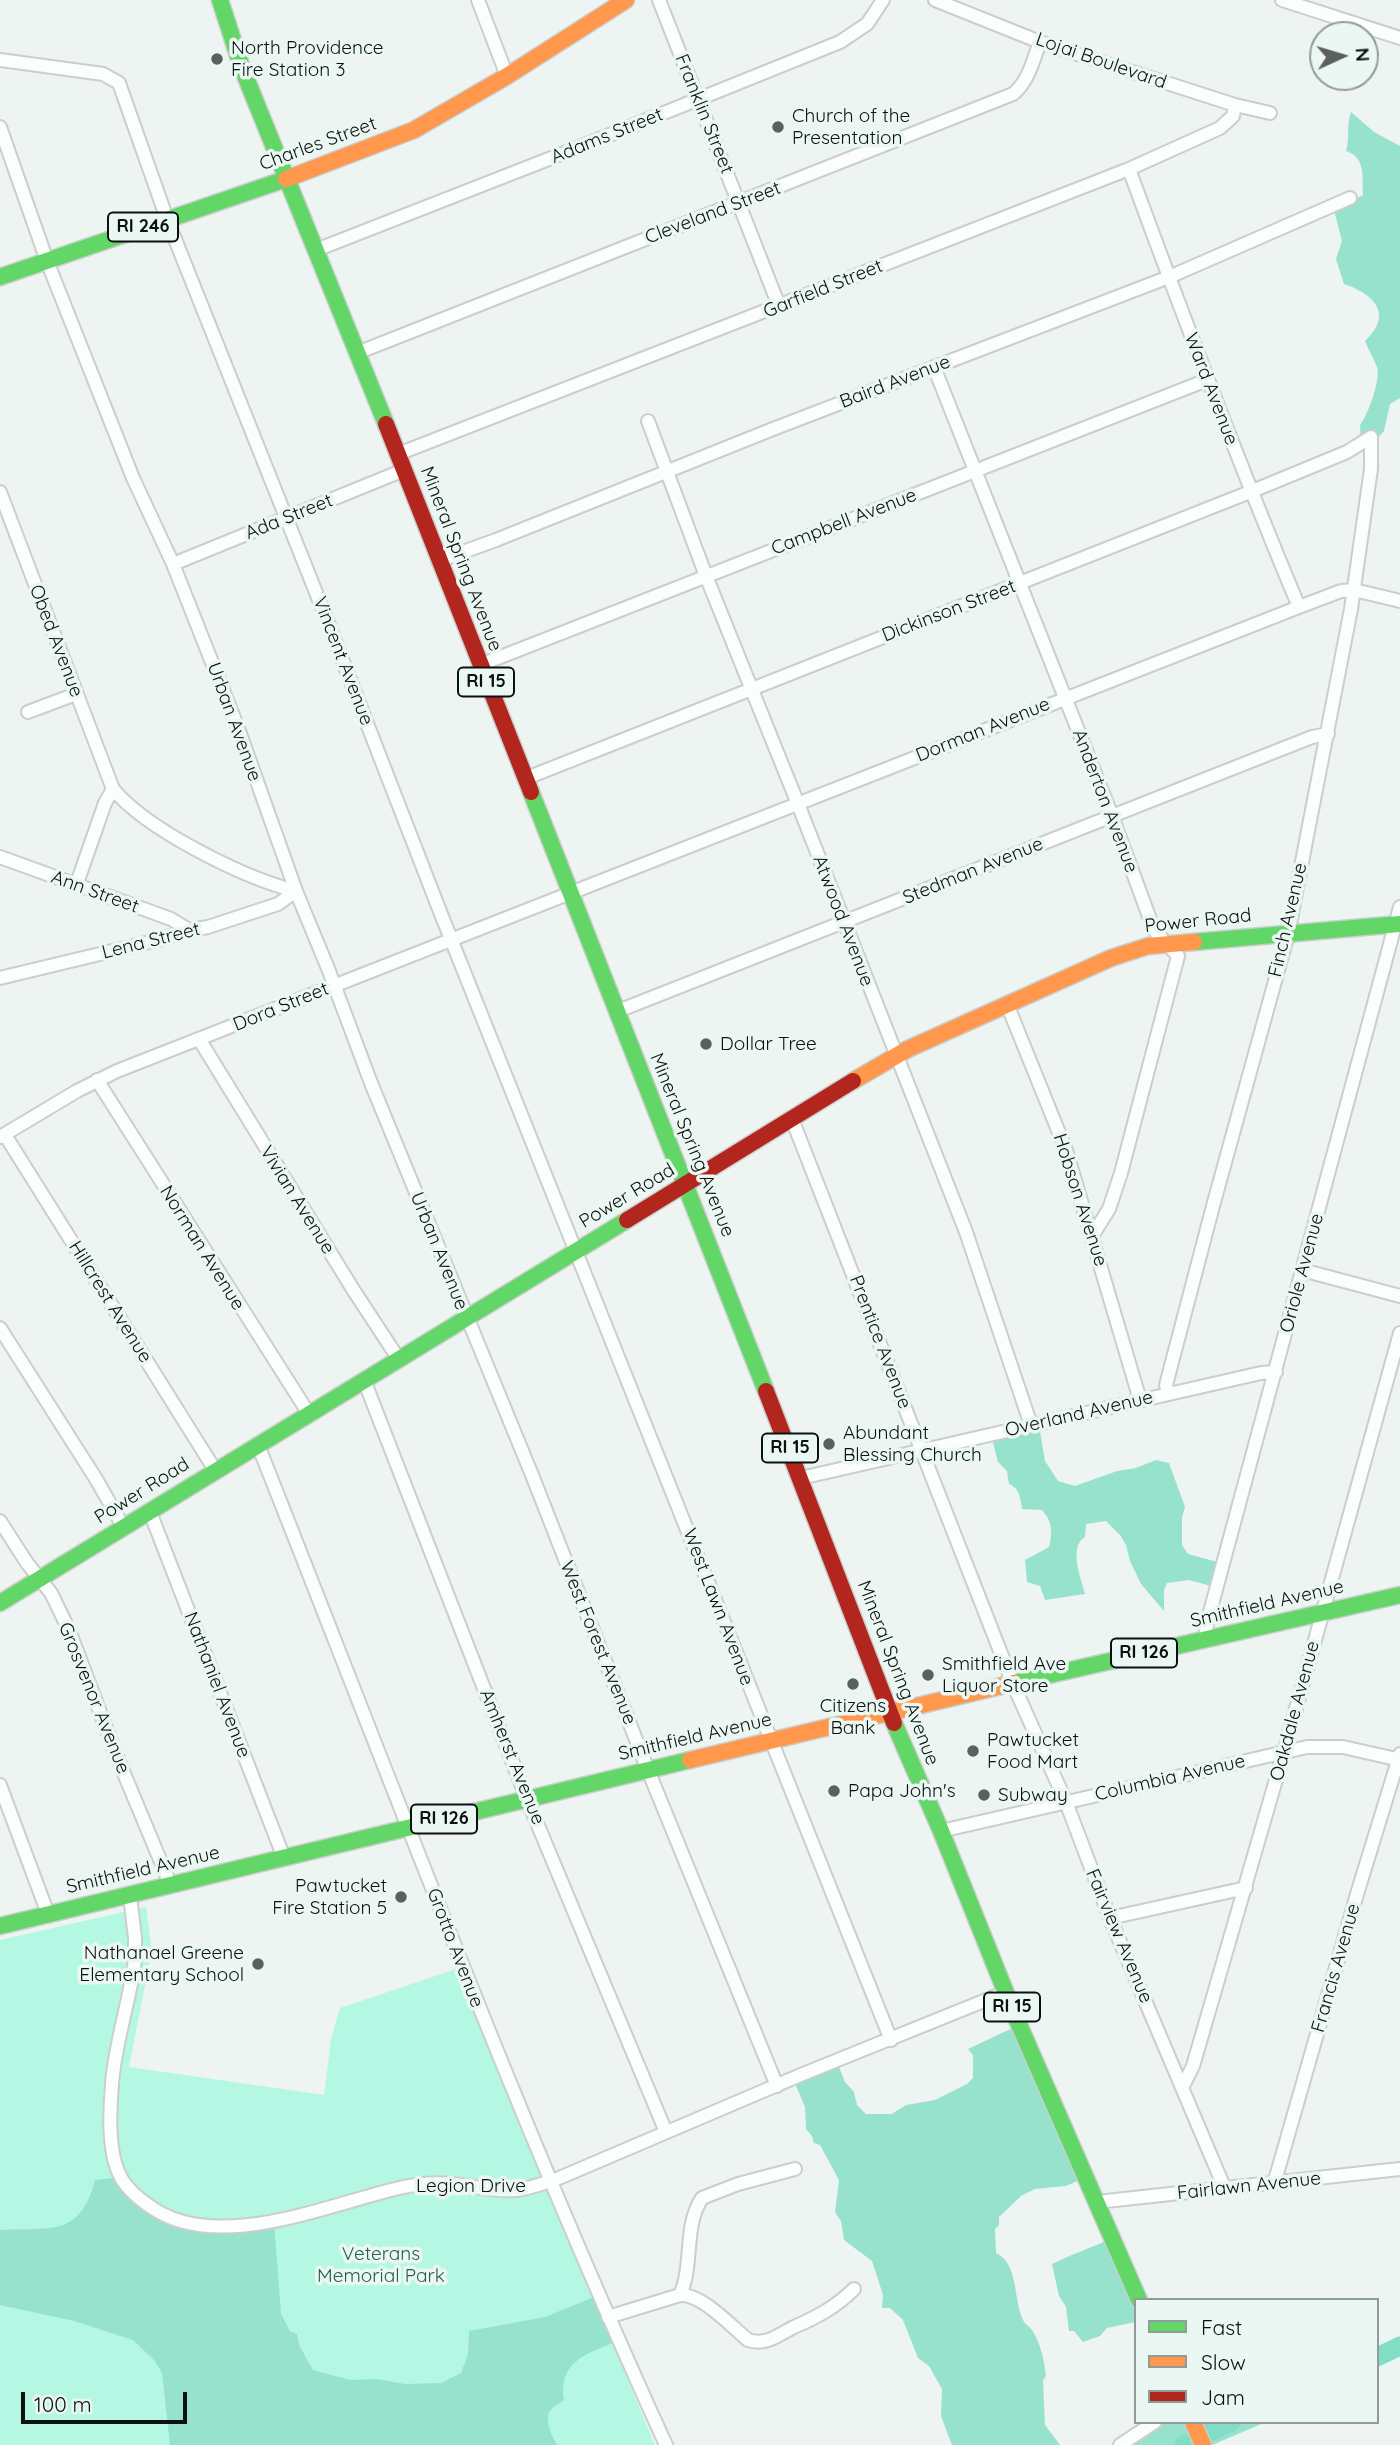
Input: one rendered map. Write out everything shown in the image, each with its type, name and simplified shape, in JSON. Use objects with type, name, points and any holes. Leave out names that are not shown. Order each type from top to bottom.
[{"type":"main road","name":"Mineral Spring Avenue","points":[[220,0],[242,68],[618,1010],[651,1103],[802,1478],[889,1712],[1138,2298]]},
{"type":"main road","name":"Charles Street","points":[[0,277],[286,179],[414,130],[507,76],[608,5],[626,0]]},
{"type":"main road","name":"Power Road","points":[[0,1603],[895,1056],[1111,958],[1148,946],[1398,924]]},
{"type":"main road","name":"Smithfield Avenue","points":[[0,1926],[889,1712],[1400,1595]]},
{"type":"main road","points":[[1195,2424],[1203,2445]]},
{"type":"street","points":[[478,0],[507,76]]},
{"type":"street","name":"Franklin Street","points":[[659,0],[779,306]]},
{"type":"street","name":"Adams Street","points":[[316,250],[841,42],[867,24],[883,0]]},
{"type":"street","name":"Lojai Boulevard","points":[[935,0],[1040,42],[1235,105],[1269,113]]},
{"type":"street","points":[[1282,0],[1310,5],[1400,38]]},
{"type":"street","name":"Cleveland Street","points":[[356,353],[1013,94],[1026,79],[1040,42]]},
{"type":"street","name":"Vincent Avenue","points":[[0,60],[106,75],[119,83],[167,219],[577,1251]]},
{"type":"street","name":"Garfield Street","points":[[401,462],[779,306],[1129,169],[1220,128],[1233,116],[1235,105]]},
{"type":"street","name":"Urban Avenue","points":[[0,127],[47,261],[133,478],[173,564],[238,728],[296,891],[467,1318]]},
{"type":"street","name":"Ward Avenue","points":[[1129,169],[1250,492],[1299,607]]},
{"type":"street","name":"Baird Avenue","points":[[438,561],[1169,277],[1350,198]]},
{"type":"street","name":"Anderton Avenue","points":[[934,368],[1112,816],[1154,930],[1178,956],[1121,1173],[1109,1209],[1092,1236]]},
{"type":"street","name":"Campbell Avenue","points":[[480,665],[1208,380]]},
{"type":"street","name":"Atwood Avenue","points":[[648,421],[706,576],[966,1232],[1031,1424]]},
{"type":"street","name":"Dickinson Street","points":[[524,779],[1250,492],[1347,452],[1371,437]]},
{"type":"street","name":"Finch Avenue","points":[[1168,1394],[1166,1385],[1206,1231],[1288,934],[1354,590],[1371,469],[1371,437]]},
{"type":"street","name":"Ada Street","points":[[173,564],[286,518],[401,462]]},
{"type":"street","name":"Obed Avenue","points":[[0,492],[113,789],[142,816],[177,838],[277,886],[296,891]]},
{"type":"street","name":"Dorman Avenue","points":[[570,893],[1341,591],[1354,590],[1400,601]]},
{"type":"street","points":[[28,712],[76,694]]},
{"type":"street","name":"Stedman Avenue","points":[[618,1010],[1312,737],[1328,734]]},
{"type":"street","points":[[76,886],[105,803],[113,789]]},
{"type":"street","name":"Ann Street","points":[[0,857],[171,919],[189,930]]},
{"type":"street","name":"Lena Street","points":[[0,978],[208,927],[278,904],[296,891]]},
{"type":"street","name":"Dora Street","points":[[2,1136],[97,1080],[570,893]]},
{"type":"street","name":"Oriole Avenue","points":[[1205,1639],[1207,1623],[1302,1270],[1398,924],[1400,907]]},
{"type":"street","name":"Hobson Avenue","points":[[1007,1004],[1066,1150],[1140,1400]]},
{"type":"street","name":"Vivian Avenue","points":[[199,1039],[398,1358]]},
{"type":"street","name":"Norman Avenue","points":[[97,1080],[309,1414]]},
{"type":"street","name":"Prentice Avenue","points":[[792,1119],[1013,1684]]},
{"type":"street","name":"Hillcrest Avenue","points":[[2,1136],[215,1470]]},
{"type":"street","name":"West Lawn Avenue","points":[[577,1251],[891,2040]]},
{"type":"street","points":[[1302,1270],[1400,1296]]},
{"type":"street","name":"West Forest Avenue","points":[[467,1318],[777,2086]]},
{"type":"street","points":[[0,1328],[124,1528]]},
{"type":"street","name":"Oakdale Avenue","points":[[1183,2086],[1193,2066],[1246,1888],[1400,1333]]},
{"type":"street","name":"Overland Avenue","points":[[802,1478],[1031,1424],[1261,1373],[1276,1372]]},
{"type":"street","name":"Amherst Avenue","points":[[364,1380],[527,1798],[666,2132]]},
{"type":"street","name":"Grotto Avenue","points":[[258,1445],[462,1968],[608,2318],[666,2445]]},
{"type":"street","name":"Nathaniel Avenue","points":[[150,1512],[284,1858]]},
{"type":"street","name":"Grosvenor Avenue","points":[[0,1521],[51,1593],[69,1630],[115,1752],[171,1886]]},
{"type":"street","name":"Fairview Avenue","points":[[1013,1684],[1066,1802],[1110,1918],[1225,2189]]},
{"type":"street","name":"Columbia Avenue","points":[[941,1831],[1307,1747],[1343,1747],[1399,1757]]},
{"type":"street","name":"Francis Avenue","points":[[1274,2183],[1399,1757]]},
{"type":"street","points":[[0,1785],[48,1914]]},
{"type":"street","points":[[1110,1918],[1246,1888]]},
{"type":"street","name":"Legion Drive","points":[[130,1896],[135,1959],[120,2027],[112,2085],[112,2147],[123,2182],[152,2208],[180,2222],[221,2227],[296,2215],[410,2186],[449,2183],[491,2190],[516,2190],[552,2181],[1006,1992]]},
{"type":"street","points":[[680,2295],[687,2276],[692,2217],[702,2198],[738,2184],[795,2169]]},
{"type":"street","name":"Fairlawn Avenue","points":[[1097,2202],[1400,2169]]},
{"type":"street","points":[[608,2318],[685,2294],[698,2300],[748,2340],[756,2343],[774,2339],[817,2318],[854,2289]]},
{"type":"street","points":[[1120,2445],[1152,2424]]},
{"type":"green space","points":[[1351,112],[1374,132],[1400,146],[1400,398],[1390,404],[1384,431],[1368,449],[1361,449],[1360,425],[1373,397],[1378,373],[1365,341],[1374,331],[1379,314],[1377,306],[1364,293],[1344,284],[1336,259],[1342,241],[1334,210],[1363,195],[1360,163],[1346,151]]},
{"type":"green space","points":[[1039,1425],[1045,1461],[1058,1481],[1075,1486],[1156,1460],[1169,1463],[1185,1507],[1182,1517],[1182,1545],[1188,1554],[1221,1563],[1215,1587],[1189,1580],[1167,1583],[1164,1590],[1164,1611],[1141,1584],[1126,1545],[1106,1521],[1086,1524],[1085,1537],[1077,1548],[1077,1563],[1085,1594],[1045,1600],[1040,1586],[1027,1582],[1025,1560],[1049,1547],[1050,1523],[1042,1510],[1022,1509],[1017,1491],[1009,1484],[1007,1471],[998,1462],[991,1435]]},
{"type":"green space","name":"Veterans Memorial Park","points":[[146,1907],[152,1950],[129,2067],[324,2095],[331,2039],[340,2008],[456,1969],[655,2445],[0,2445],[0,1940]]},
{"type":"green space","points":[[1021,2024],[1086,2177],[1066,2186],[1035,2189],[1021,2196],[999,2217],[999,2225],[995,2229],[996,2253],[1009,2265],[1024,2322],[1035,2335],[1042,2352],[1046,2376],[1043,2380],[1045,2425],[1060,2445],[952,2445],[941,2416],[942,2389],[929,2366],[918,2358],[903,2320],[890,2308],[882,2308],[883,2295],[872,2261],[844,2240],[841,2221],[835,2212],[839,2180],[820,2145],[814,2143],[806,2129],[805,2107],[794,2081],[837,2062],[845,2082],[854,2092],[857,2105],[866,2114],[892,2114],[906,2105],[935,2100],[967,2084],[973,2078],[973,2055],[968,2049]]},
{"type":"green space","points":[[121,2177],[175,2220],[274,2220],[281,2314],[290,2331],[297,2334],[299,2345],[313,2370],[350,2380],[377,2379],[405,2384],[441,2383],[461,2373],[468,2354],[469,2331],[545,2317],[599,2295],[617,2341],[585,2355],[570,2368],[563,2387],[564,2400],[548,2414],[549,2428],[557,2445],[170,2445],[162,2373],[154,2360],[133,2340],[74,2321],[0,2305],[0,2230],[61,2226],[72,2221],[81,2212],[89,2199],[95,2180]]},
{"type":"green space","points":[[1113,2238],[1135,2298],[1134,2322],[1107,2328],[1100,2336],[1083,2342],[1074,2331],[1069,2331],[1066,2307],[1059,2296],[1052,2264]]},
{"type":"green space","points":[[1147,2424],[1191,2424],[1199,2440],[1235,2424],[1261,2424],[1212,2445],[1113,2445]]},
{"type":"waterway","points":[[1379,2356],[1400,2346]]},
{"type":"waterway","points":[[1209,2432],[1227,2424]]},
{"type":"traffic: fast","points":[[220,0],[242,68],[386,424]]},
{"type":"traffic: fast","points":[[0,277],[286,179]]},
{"type":"traffic: fast","points":[[531,792],[766,1391]]},
{"type":"traffic: fast","points":[[1194,942],[1400,924]]},
{"type":"traffic: fast","points":[[0,1603],[627,1220]]},
{"type":"traffic: fast","points":[[1014,1683],[1400,1595]]},
{"type":"traffic: fast","points":[[894,1723],[941,1831],[1014,2013],[1138,2298]]},
{"type":"traffic: fast","points":[[0,1926],[690,1760]]},
{"type":"traffic: slow","points":[[286,179],[414,130],[507,76],[626,0]]},
{"type":"traffic: slow","points":[[853,1081],[908,1049],[1111,958],[1148,946],[1194,942]]},
{"type":"traffic: slow","points":[[690,1760],[1014,1683]]},
{"type":"traffic: slow","points":[[1194,2424],[1203,2445]]},
{"type":"traffic: jam","points":[[386,424],[531,792]]},
{"type":"traffic: jam","points":[[627,1220],[853,1081]]},
{"type":"traffic: jam","points":[[766,1391],[894,1723]]},
{"type":"place","name":"North Providence Fire Station 3","points":[[217,59]]},
{"type":"place","name":"Church of the Presentation","points":[[778,127]]},
{"type":"place","name":"Dollar Tree","points":[[706,1044]]},
{"type":"place","name":"Abundant Blessing Church","points":[[829,1444]]},
{"type":"place","name":"Smithfield Ave Liquor Store","points":[[928,1675]]},
{"type":"place","name":"Citizens Bank","points":[[853,1684]]},
{"type":"place","name":"Pawtucket Food Mart","points":[[973,1751]]},
{"type":"place","name":"Papa John's","points":[[834,1791]]},
{"type":"place","name":"Subway","points":[[984,1795]]},
{"type":"place","name":"Pawtucket Fire Station 5","points":[[401,1897]]},
{"type":"place","name":"Nathanael Greene Elementary School","points":[[258,1964]]}]
